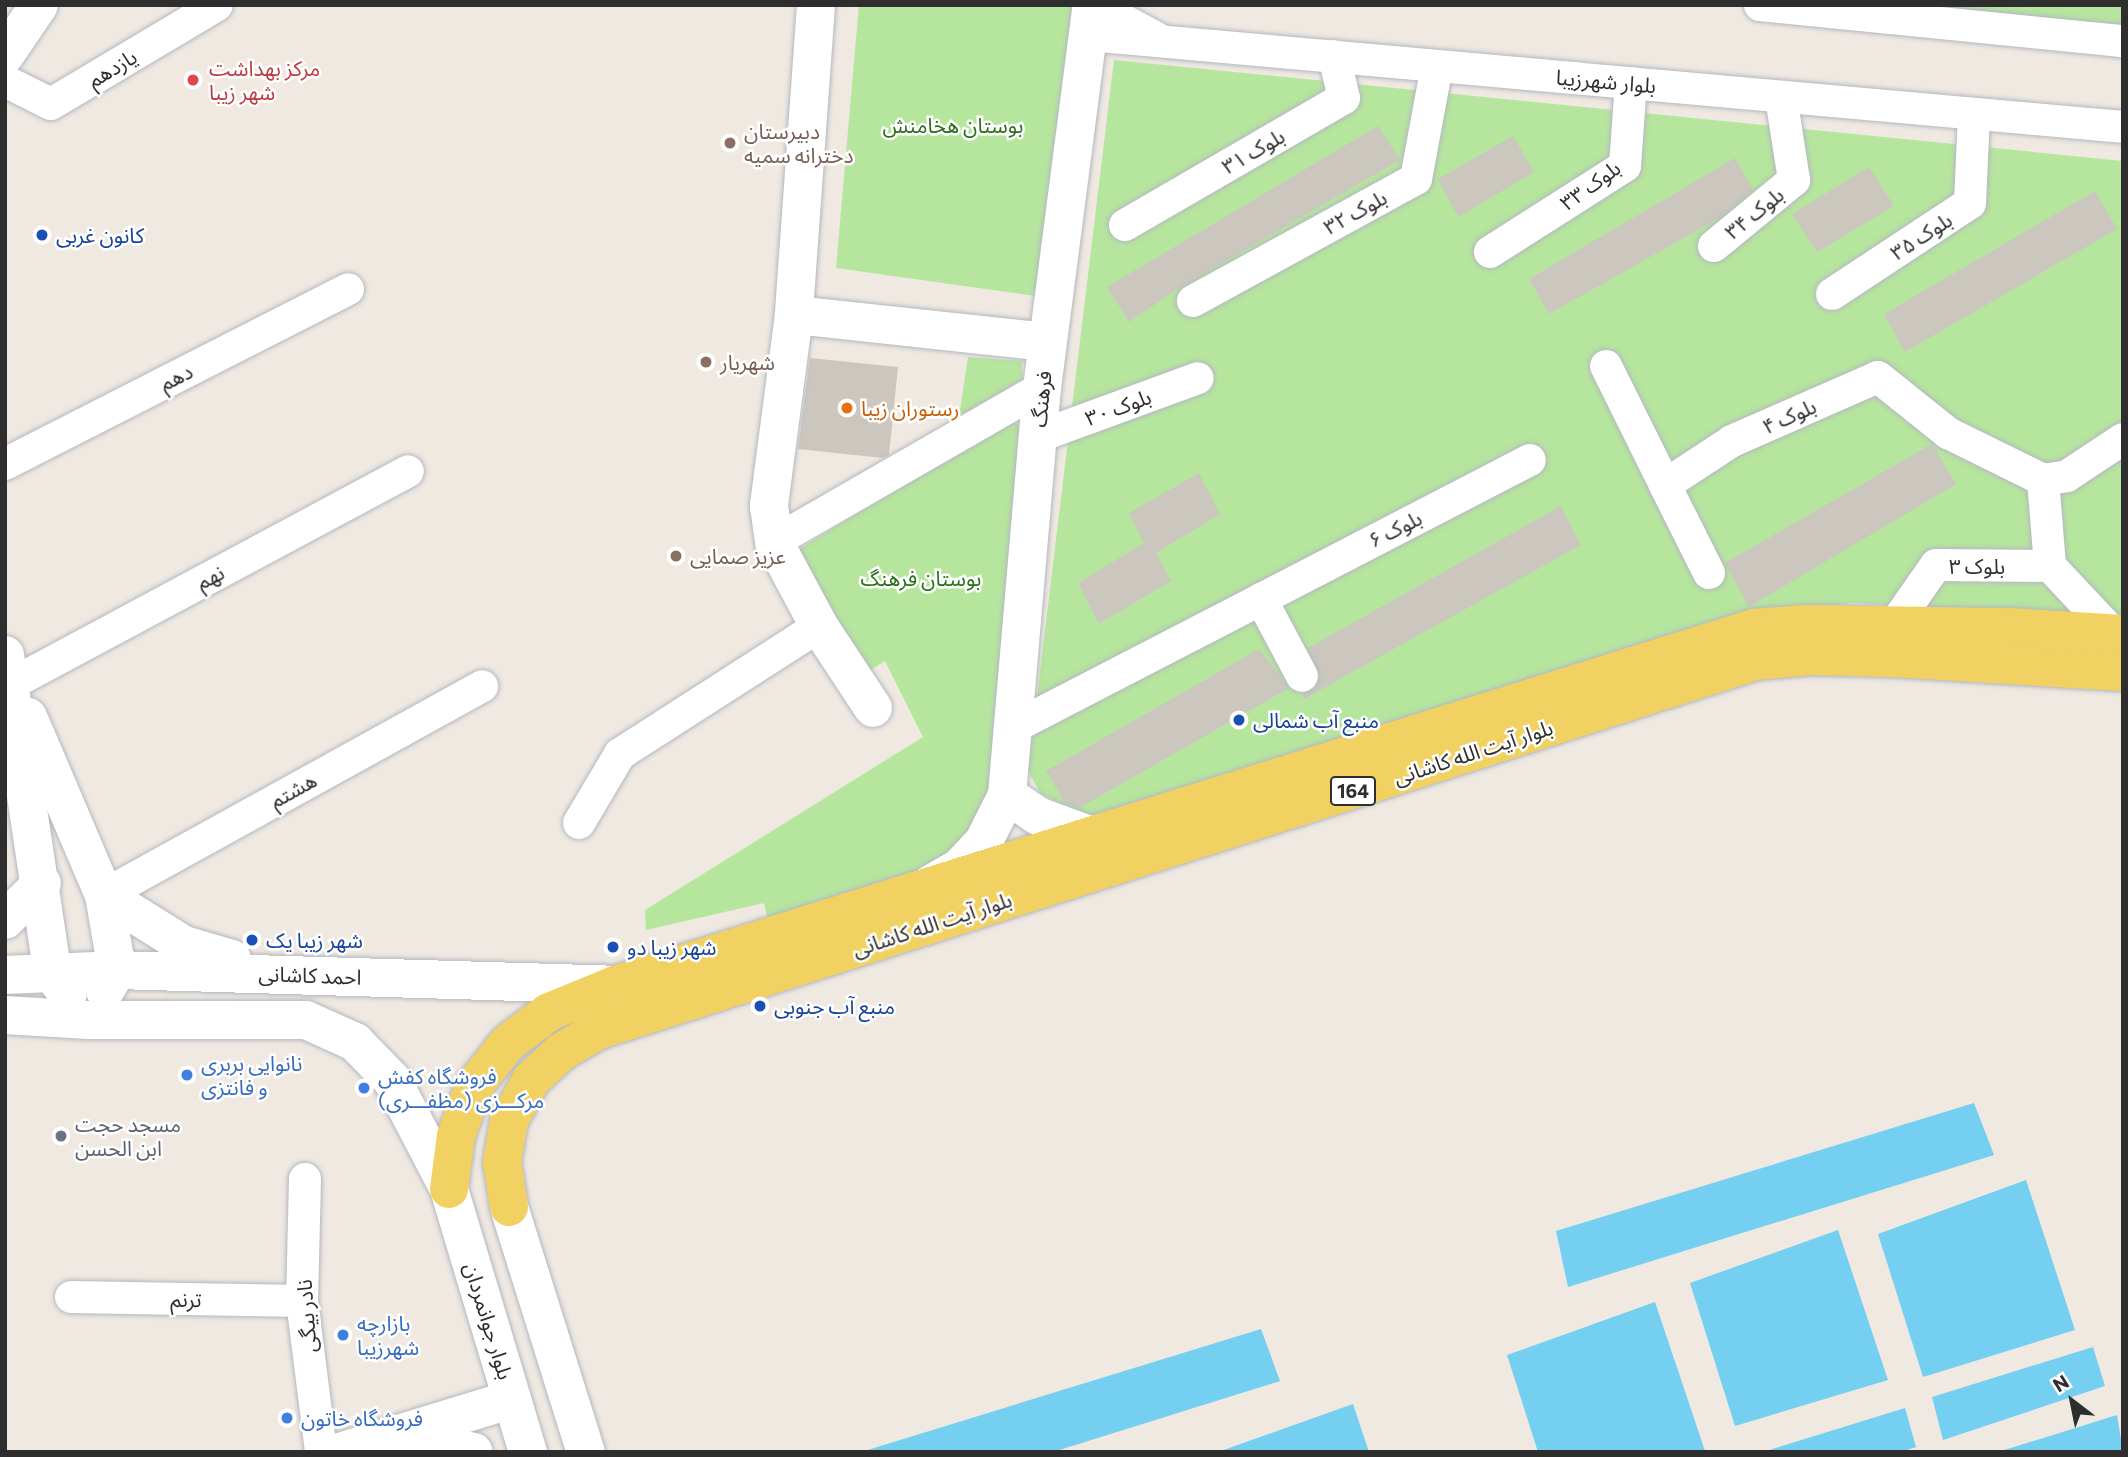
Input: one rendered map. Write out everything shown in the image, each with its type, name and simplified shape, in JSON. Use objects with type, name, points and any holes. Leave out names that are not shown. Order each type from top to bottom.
[{"type":"main road","name":"بلوار آیت الله کاشانی","points":[[449,1189],[456,1136],[474,1086],[508,1043],[549,1012],[615,985],[915,894],[1754,628],[1894,625],[2118,634]]},
{"type":"main road","name":"بلوار آیت الله کاشانی","points":[[509,1207],[502,1162],[509,1121],[531,1080],[561,1052],[598,1030],[1756,662],[1811,656],[1893,658],[2123,672]]},
{"type":"street","points":[[5,55],[39,5]]},
{"type":"street","name":"یازدهم","points":[[5,81],[51,104],[217,5]]},
{"type":"street","points":[[816,5],[794,315],[769,506],[774,542],[820,626],[873,708]]},
{"type":"street","points":[[1115,5],[1121,19],[1165,41]]},
{"type":"street","points":[[1760,5],[1967,15],[2123,41]]},
{"type":"street","name":"بلوار شهرزیبا","points":[[1091,20],[1165,41],[2123,127]]},
{"type":"street","name":"فرهنگ","points":[[1007,795],[1042,388],[1091,20]]},
{"type":"street","name":"بلوک ۳۱","points":[[1125,225],[1344,98],[1334,57]]},
{"type":"street","name":"بلوک ۳۲","points":[[1193,301],[1416,179],[1437,66]]},
{"type":"street","name":"بلوک ۳۳","points":[[1490,252],[1625,166],[1630,83]]},
{"type":"street","name":"بلوک ۳۴","points":[[1714,246],[1794,180],[1781,97]]},
{"type":"street","name":"بلوک ۳۵","points":[[1832,294],[1970,203],[1974,114]]},
{"type":"street","name":"دهم","points":[[5,464],[348,289]]},
{"type":"street","points":[[794,315],[1047,342]]},
{"type":"street","points":[[1606,366],[1709,573]]},
{"type":"street","name":"بلوک ۴","points":[[1665,485],[1732,441],[1878,377],[1948,433],[2043,480]]},
{"type":"street","name":"بلوک ۳۰","points":[[1037,437],[1198,378]]},
{"type":"street","points":[[774,542],[1042,388]]},
{"type":"street","points":[[2118,634],[2050,566],[2043,480],[2067,475],[2123,439]]},
{"type":"street","name":"بلوک ۶","points":[[1012,728],[1530,460]]},
{"type":"street","name":"نهم","points":[[9,669],[408,471]]},
{"type":"street","name":"بلوک ۳","points":[[1894,625],[1936,565],[2050,566]]},
{"type":"street","points":[[1261,599],[1302,676]]},
{"type":"street","points":[[579,823],[620,754],[820,626]]},
{"type":"street","points":[[9,669],[16,788],[42,883],[53,975],[88,1020]]},
{"type":"street","points":[[9,669],[104,895],[117,970],[88,1020]]},
{"type":"street","name":"هشتم","points":[[104,895],[482,686]]},
{"type":"street","points":[[915,894],[960,867],[976,849],[1007,795],[1038,816],[1092,836]]},
{"type":"street","points":[[5,920],[42,883]]},
{"type":"street","points":[[104,895],[184,945],[281,974]]},
{"type":"street","name":"احمد کاشانی","points":[[5,975],[53,975],[117,970],[615,985]]},
{"type":"street","points":[[5,1015],[88,1020],[306,1020],[355,1042],[392,1080],[449,1189]]},
{"type":"street","name":"نادر بیگی","points":[[305,1179],[302,1301],[321,1452]]},
{"type":"street","name":"بلوار جوانمردان","points":[[449,1189],[528,1452]]},
{"type":"street","points":[[509,1207],[586,1452]]},
{"type":"street","name":"ترنم","points":[[71,1297],[302,1301]]},
{"type":"street","points":[[340,1452],[512,1399]]},
{"type":"street","points":[[393,1436],[474,1452]]},
{"type":"green space","name":"بوستان هخامنش","points":[[859,5],[1072,5],[1036,296],[836,268]]},
{"type":"green space","points":[[1782,5],[2123,5],[2123,37]]},
{"type":"green space","points":[[1114,60],[2123,161],[2123,617],[1854,603],[1736,615],[1092,820],[1040,793],[1028,771]]},
{"type":"green space","points":[[968,357],[1022,361],[1022,380],[959,417]]},
{"type":"green space","name":"بوستان فرهنگ","points":[[1010,420],[1024,428],[989,800],[969,832],[942,863],[769,924],[764,903],[646,930],[645,910],[923,737],[885,661],[867,672],[796,551]]},
{"type":"water","points":[[1974,1103],[1994,1155],[1568,1287],[1556,1231]]},
{"type":"water","points":[[2026,1180],[2075,1330],[1923,1377],[1878,1234]]},
{"type":"water","points":[[1838,1230],[1888,1380],[1735,1426],[1690,1283]]},
{"type":"water","points":[[1655,1302],[1705,1451],[1538,1452],[1507,1355]]},
{"type":"water","points":[[1261,1329],[1280,1381],[1053,1452],[861,1452]]},
{"type":"water","points":[[2093,1347],[2105,1386],[1943,1440],[1932,1397]]},
{"type":"water","points":[[1353,1404],[1369,1452],[1218,1452]]},
{"type":"water","points":[[1905,1408],[1916,1447],[1901,1452],[1763,1452]]},
{"type":"water","points":[[2117,1415],[2123,1452],[1998,1452]]},
{"type":"building","points":[[1378,126],[1400,160],[1184,285],[1129,322],[1107,287]]},
{"type":"building","points":[[1513,136],[1534,172],[1458,217],[1438,179]]},
{"type":"building","points":[[1735,158],[1753,190],[1721,217],[1549,314],[1529,279]]},
{"type":"building","points":[[1869,167],[1894,206],[1817,252],[1792,214]]},
{"type":"building","points":[[2095,191],[2117,229],[1905,352],[1884,314]]},
{"type":"building","name":"رستوران زیبا","points":[[810,358],[898,367],[889,455],[883,458],[798,449]]},
{"type":"building","points":[[1932,444],[1956,484],[1749,607],[1725,563]]},
{"type":"building","points":[[1199,473],[1220,514],[1156,553],[1171,581],[1099,624],[1078,583],[1144,543],[1129,513]]},
{"type":"building","points":[[1561,506],[1581,545],[1304,699],[1302,694],[1311,692],[1320,677],[1308,648]]},
{"type":"building","points":[[1259,649],[1289,688],[1079,808],[1065,803],[1046,771]]},
{"type":"place","name":"مرکز بهداشت شهر زیبا","points":[[193,80]]},
{"type":"place","name":"دبیرستان دخترانه سمیه","points":[[730,143]]},
{"type":"place","name":"کانون غربی","points":[[42,235]]},
{"type":"place","name":"شهریار","points":[[706,362]]},
{"type":"place","name":"رستوران زیبا","points":[[847,408]]},
{"type":"place","name":"عزیز صمایی","points":[[676,556]]},
{"type":"place","name":"منبع آب شمالی","points":[[1239,720]]},
{"type":"place","name":"شهر زیبا یک","points":[[252,940]]},
{"type":"place","name":"شهر زیبا دو","points":[[613,947]]},
{"type":"place","name":"منبع آب جنوبی","points":[[760,1006]]},
{"type":"place","name":"نانوایی بربری و فانتزی","points":[[187,1075]]},
{"type":"place","name":"فروشگاه کفش مرکـــزی (مظفـــری)","points":[[364,1088]]},
{"type":"place","name":"مسجد حجت ابن الحسن","points":[[61,1136]]},
{"type":"place","name":"بازارچه شهرزیبا","points":[[343,1335]]},
{"type":"place","name":"فروشگاه خاتون","points":[[287,1418]]}]
